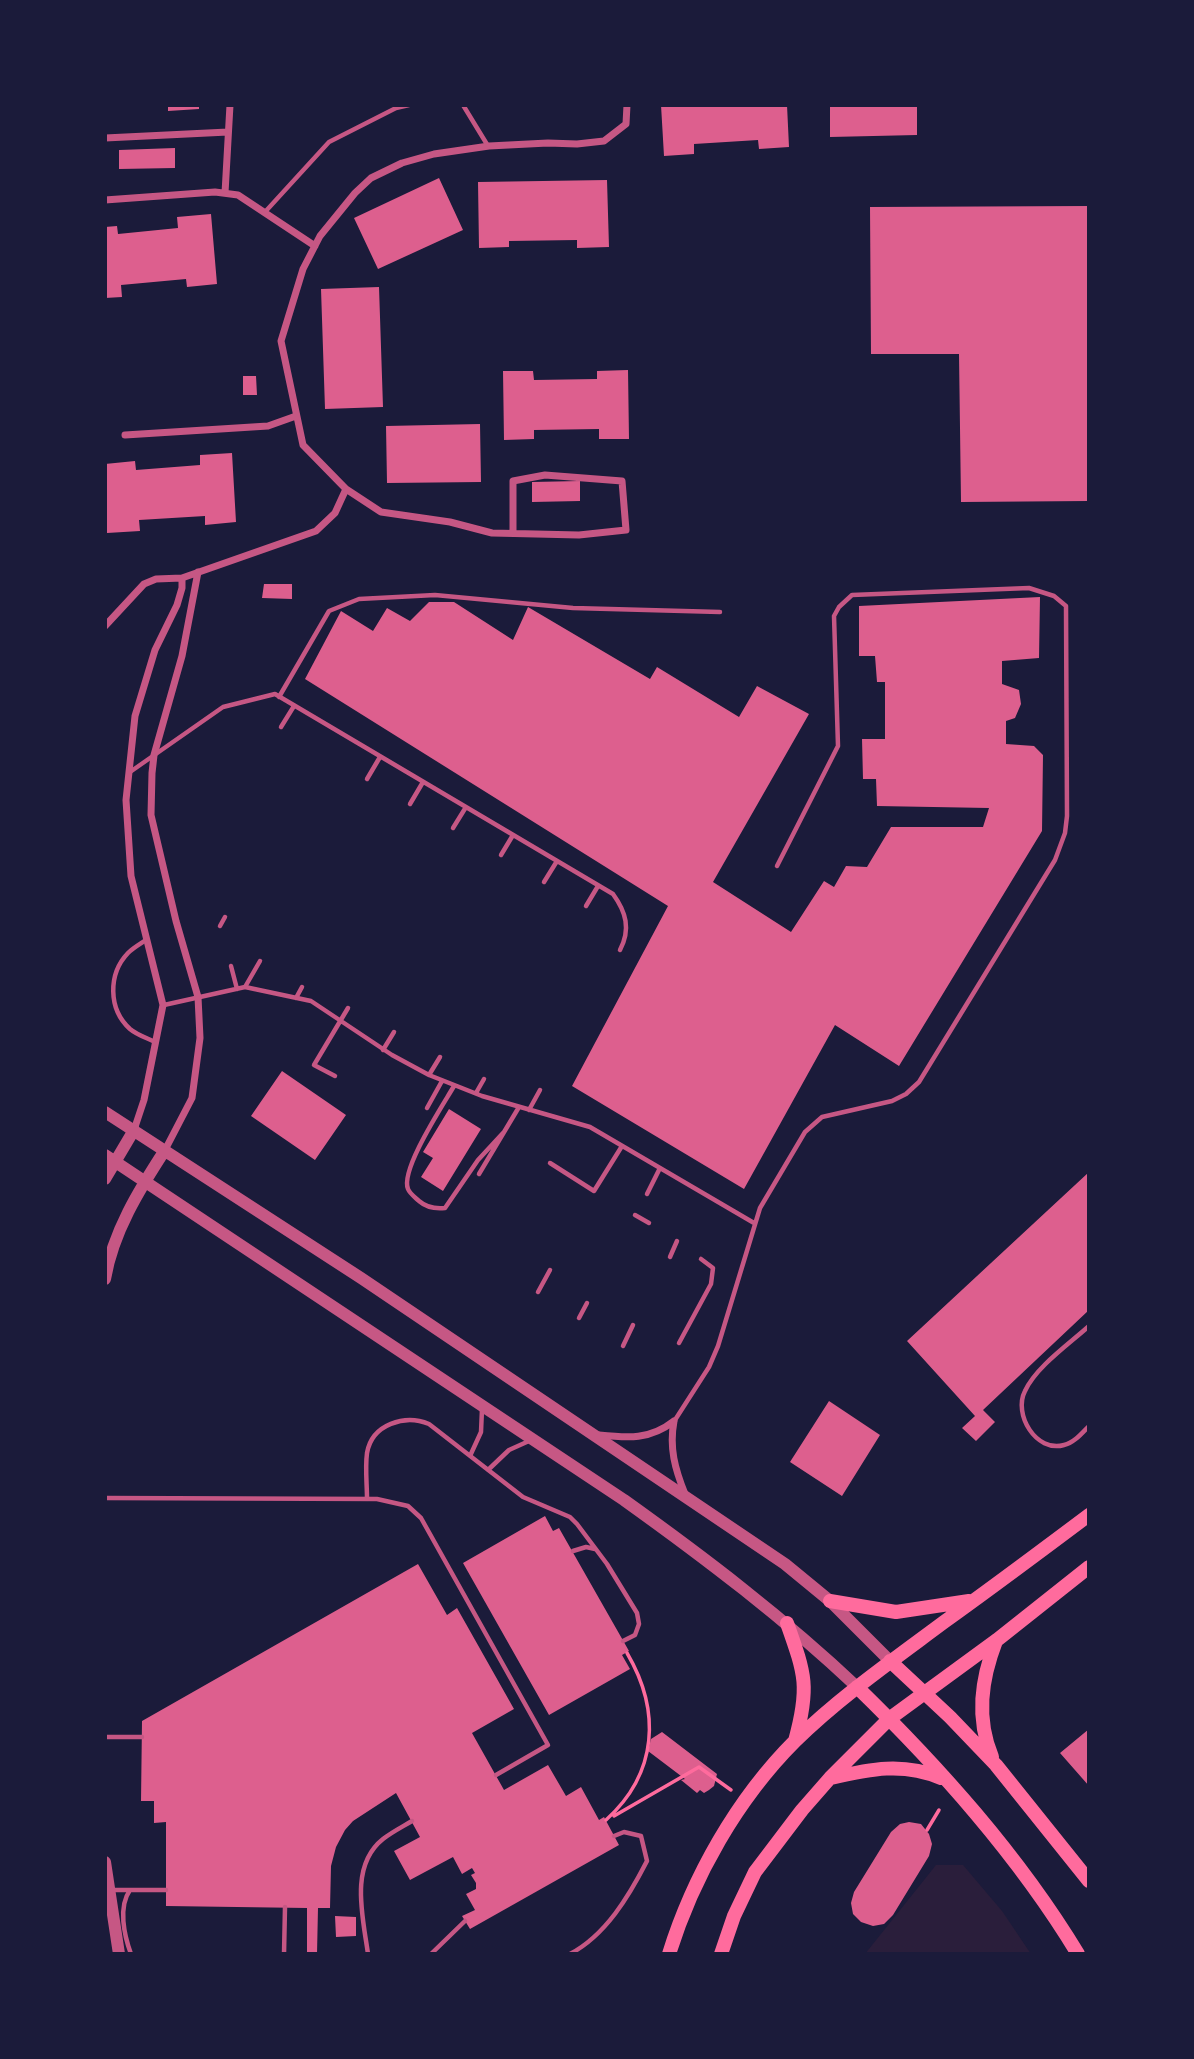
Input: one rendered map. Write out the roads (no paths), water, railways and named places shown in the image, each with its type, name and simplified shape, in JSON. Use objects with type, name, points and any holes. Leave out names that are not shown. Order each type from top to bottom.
[{"type":"main road","points":[[669,1954],[685,1907],[737,1812],[795,1741],[890,1661],[1089,1515]]},
{"type":"main road","points":[[721,1954],[734,1916],[755,1872],[830,1778],[889,1719],[997,1640],[1089,1567]]},
{"type":"main road","points":[[830,1601],[897,1612],[974,1601]]},
{"type":"main road","points":[[787,1623],[801,1663],[805,1689],[802,1717],[795,1741]]},
{"type":"main road","points":[[996,1765],[986,1742],[981,1712],[984,1680],[997,1640]]},
{"type":"main road","points":[[890,1661],[996,1765],[1089,1881]]},
{"type":"main road","points":[[857,1687],[946,1780],[1029,1879],[1078,1954]]},
{"type":"main road","points":[[830,1778],[870,1769],[900,1767],[946,1780]]},
{"type":"street","points":[[225,193],[230,105]]},
{"type":"street","points":[[513,533],[513,481],[545,475],[622,481],[626,530],[579,536],[492,533],[450,522],[381,512],[346,489],[303,445],[281,341],[303,269],[320,236],[355,193],[371,178],[402,163],[434,154],[489,146],[604,141],[626,124],[627,105]]},
{"type":"street","points":[[105,138],[228,132]]},
{"type":"street","points":[[105,200],[215,192],[238,195],[315,246]]},
{"type":"street","points":[[125,435],[268,426],[296,415]]},
{"type":"street","points":[[105,626],[145,584],[156,579],[182,578],[316,531],[335,513],[346,489]]},
{"type":"street","points":[[105,1279],[116,1238],[144,1181],[165,1150],[192,1098],[200,1038],[198,997],[176,921],[151,815],[155,755],[182,656],[198,572]]},
{"type":"street","points":[[105,1179],[110,1159],[134,1129],[144,1100],[163,1005],[131,876],[126,800],[135,716],[155,650],[177,605],[182,578]]},
{"type":"street","points":[[105,1112],[685,1494],[785,1564],[830,1601],[890,1661]]},
{"type":"street","points":[[110,1159],[535,1440],[696,1551],[787,1623],[857,1687]]},
{"type":"street","points":[[594,1434],[644,1437],[660,1431],[674,1421]]},
{"type":"street","points":[[674,1421],[674,1464],[685,1494]]},
{"type":"street","points":[[105,1862],[107,1890],[119,1954]]},
{"type":"lane","points":[[265,213],[329,142],[396,108],[410,105]]},
{"type":"lane","points":[[463,105],[489,146]]},
{"type":"lane","points":[[674,1421],[709,1367],[718,1346],[760,1208],[812,1124],[821,1117],[892,1101],[906,1094],[919,1082],[1055,860],[1065,833],[1067,816],[1066,606],[1054,596],[1029,588],[852,595],[834,616],[838,746],[777,866]]},
{"type":"lane","points":[[279,697],[329,611],[359,599],[435,595],[573,608],[720,612]]},
{"type":"lane","points":[[130,772],[223,706],[275,694],[613,894],[625,910],[626,938],[620,950]]},
{"type":"lane","points":[[281,727],[294,706]]},
{"type":"lane","points":[[367,779],[380,757]]},
{"type":"lane","points":[[410,804],[423,782]]},
{"type":"lane","points":[[453,828],[466,807]]},
{"type":"lane","points":[[501,855],[513,835]]},
{"type":"lane","points":[[544,882],[556,861]]},
{"type":"lane","points":[[586,906],[598,885]]},
{"type":"lane","points":[[220,926],[225,917]]},
{"type":"lane","points":[[147,940],[129,953],[117,969],[112,991],[118,1013],[130,1029],[156,1042]]},
{"type":"lane","points":[[245,987],[260,961]]},
{"type":"lane","points":[[231,966],[237,989]]},
{"type":"lane","points":[[163,1005],[245,987],[311,1001],[383,1049],[429,1075],[519,1107],[590,1127],[754,1223]]},
{"type":"lane","points":[[296,998],[303,987]]},
{"type":"lane","points":[[335,1076],[314,1065],[348,1007]]},
{"type":"lane","points":[[383,1049],[394,1032]]},
{"type":"lane","points":[[429,1075],[440,1057]]},
{"type":"lane","points":[[476,1093],[484,1079]]},
{"type":"lane","points":[[426,1108],[442,1081]]},
{"type":"lane","points":[[454,1086],[411,1161],[407,1180],[408,1189],[415,1198],[426,1206],[445,1208],[486,1150],[503,1133]]},
{"type":"lane","points":[[529,1110],[540,1090]]},
{"type":"lane","points":[[480,1174],[519,1107]]},
{"type":"lane","points":[[550,1163],[594,1191],[622,1146]]},
{"type":"lane","points":[[647,1194],[660,1168]]},
{"type":"lane","points":[[635,1215],[649,1223]]},
{"type":"lane","points":[[670,1257],[677,1241]]},
{"type":"lane","points":[[679,1343],[711,1284],[713,1268],[701,1259]]},
{"type":"lane","points":[[538,1292],[550,1270]]},
{"type":"lane","points":[[579,1318],[587,1303]]},
{"type":"lane","points":[[623,1346],[633,1325]]},
{"type":"lane","points":[[1089,1326],[1034,1376],[1023,1393],[1022,1412],[1027,1428],[1048,1444],[1063,1446],[1079,1437],[1089,1426]]},
{"type":"lane","points":[[470,1456],[478,1441],[483,1420],[481,1404]]},
{"type":"lane","points":[[367,1499],[366,1462],[369,1446],[377,1434],[394,1422],[415,1420],[429,1424],[523,1497],[569,1517],[596,1549],[638,1613],[639,1624],[635,1635],[623,1641]]},
{"type":"lane","points":[[488,1470],[509,1450],[535,1440]]},
{"type":"lane","points":[[105,1498],[367,1499],[399,1502],[408,1506],[421,1518],[548,1745],[496,1775]]},
{"type":"lane","points":[[573,1551],[586,1547],[596,1549]]},
{"type":"lane","points":[[105,1737],[142,1737]]},
{"type":"lane","points":[[368,1954],[360,1890],[366,1862],[381,1840],[412,1821]]},
{"type":"lane","points":[[570,1954],[609,1922],[631,1894],[647,1861],[641,1836],[624,1832],[614,1836]]},
{"type":"lane","points":[[107,1890],[166,1889]]},
{"type":"lane","points":[[130,1890],[123,1910],[131,1954]]},
{"type":"lane","points":[[284,1954],[285,1907]]},
{"type":"lane","points":[[431,1954],[465,1921]]}]
